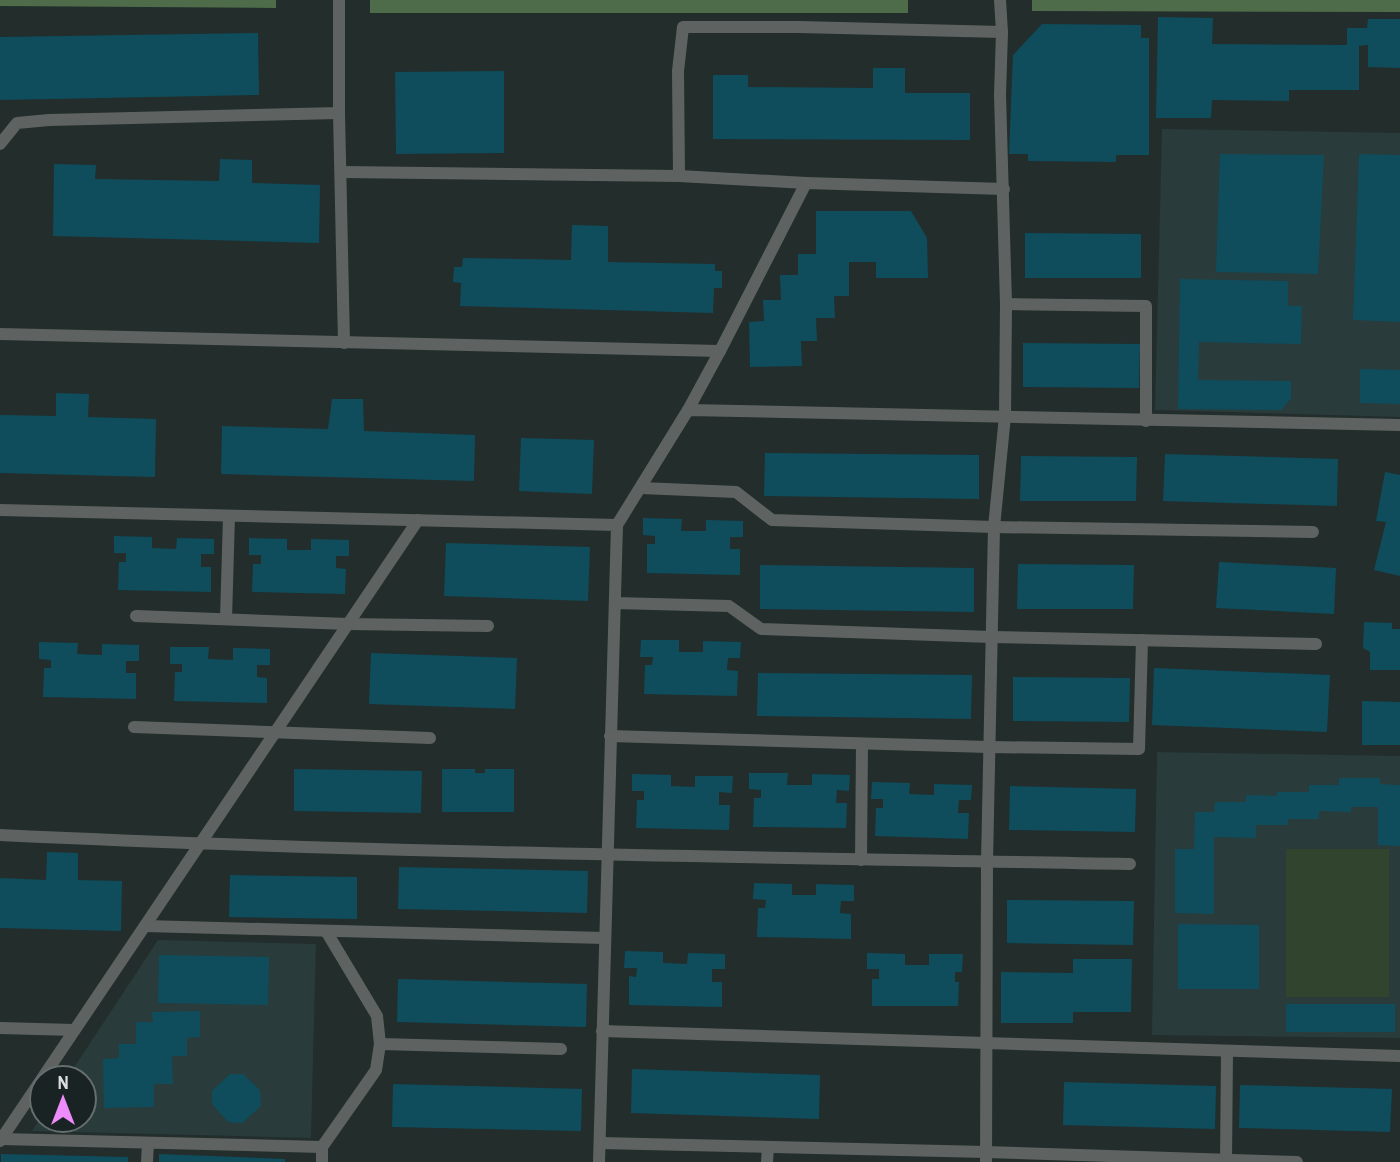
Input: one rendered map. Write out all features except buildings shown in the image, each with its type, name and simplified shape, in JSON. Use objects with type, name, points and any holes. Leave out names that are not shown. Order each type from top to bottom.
[{"type":"lane","points":[[339,0],[344,343]]},
{"type":"lane","points":[[986,1157],[991,637],[994,527],[1005,416],[1006,304],[1000,0]]},
{"type":"lane","points":[[679,176],[678,71],[683,27],[1002,32]]},
{"type":"lane","points":[[0,144],[16,123],[340,113]]},
{"type":"lane","points":[[342,172],[679,176],[1004,189]]},
{"type":"lane","points":[[599,1162],[617,526],[688,410],[806,183]]},
{"type":"lane","points":[[1006,304],[1146,306],[1146,421]]},
{"type":"lane","points":[[0,334],[720,351]]},
{"type":"lane","points":[[688,410],[1400,425]]},
{"type":"lane","points":[[641,488],[736,492],[772,520],[1313,533]]},
{"type":"lane","points":[[0,510],[617,526]]},
{"type":"lane","points":[[226,620],[229,516]]},
{"type":"lane","points":[[1,1140],[418,520]]},
{"type":"lane","points":[[615,603],[729,606],[761,629],[991,637],[1316,643]]},
{"type":"lane","points":[[136,616],[488,626]]},
{"type":"lane","points":[[610,736],[1139,749],[1142,640]]},
{"type":"lane","points":[[134,727],[430,737]]},
{"type":"lane","points":[[861,860],[862,744]]},
{"type":"lane","points":[[0,835],[201,844],[607,855],[1129,864]]},
{"type":"lane","points":[[145,926],[605,938]]},
{"type":"lane","points":[[321,1162],[322,1147],[376,1070],[380,1044],[377,1017],[326,931]]},
{"type":"lane","points":[[0,1028],[74,1030]]},
{"type":"lane","points":[[602,1031],[1400,1056]]},
{"type":"lane","points":[[380,1044],[561,1049]]},
{"type":"lane","points":[[1226,1161],[1227,1051]]},
{"type":"lane","points":[[1,1140],[322,1147]]},
{"type":"lane","points":[[147,1162],[148,1143]]},
{"type":"lane","points":[[600,1143],[986,1157],[1297,1162]]},
{"type":"lane","points":[[767,1162],[768,1147]]},
{"type":"shaded area","points":[[1162,129],[1400,133],[1400,417],[1155,410]]},
{"type":"shaded area","points":[[1157,752],[1400,756],[1400,1038],[1152,1035]]},
{"type":"shaded area","points":[[158,940],[316,944],[311,1138],[98,1133],[98,1064],[76,1064]]},
{"type":"green space","points":[[0,0],[276,0],[276,8],[0,6]]},
{"type":"green space","points":[[370,0],[908,0],[908,13],[370,13]]},
{"type":"green space","points":[[1032,0],[1400,0],[1400,12],[1032,11]]},
{"type":"green space","points":[[1286,849],[1389,849],[1389,997],[1286,997]]}]
